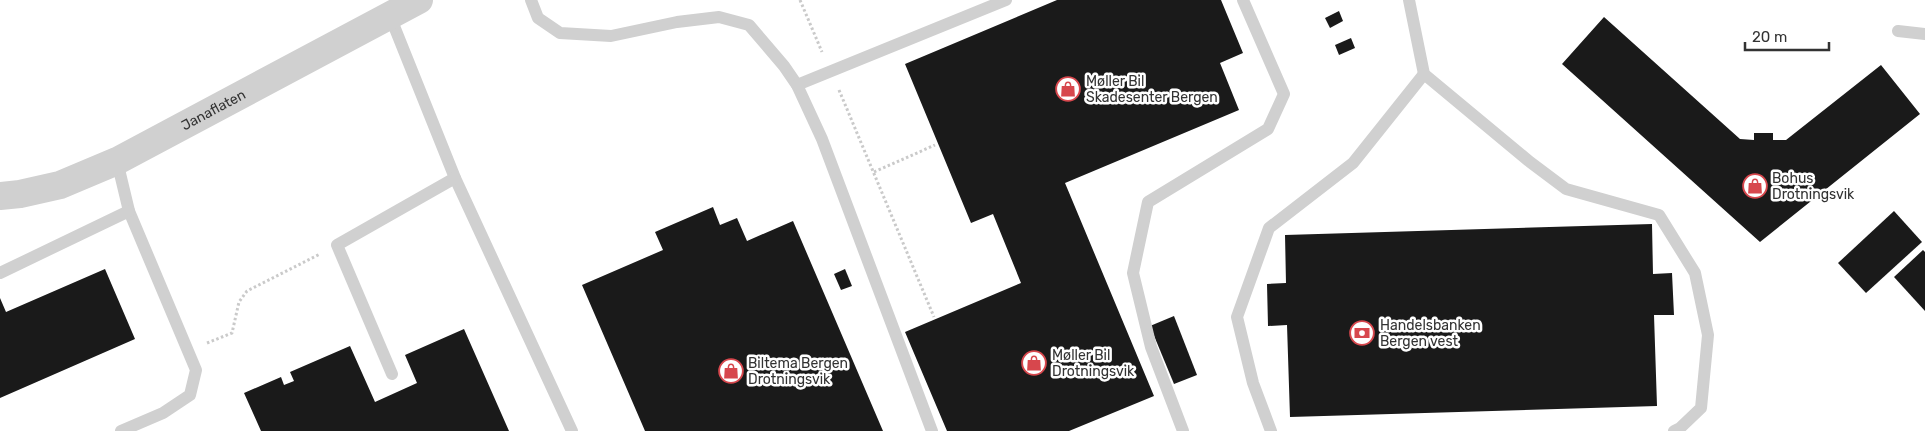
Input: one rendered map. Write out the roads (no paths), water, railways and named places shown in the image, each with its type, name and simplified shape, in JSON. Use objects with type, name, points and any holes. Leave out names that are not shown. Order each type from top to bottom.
[{"type":"street","name":"Janaflaten","points":[[0,196],[20,194],[60,185],[117,161],[420,0]]},
{"type":"lane","points":[[530,0],[538,18],[560,33],[611,36],[677,22],[719,17],[749,25],[784,66],[796,85],[822,139],[932,431]]},
{"type":"lane","points":[[796,85],[1006,0]]},
{"type":"lane","points":[[1183,431],[1151,347],[1133,272],[1148,202],[1268,129],[1284,94],[1243,0]]},
{"type":"lane","points":[[1409,0],[1424,74],[1530,162],[1566,189],[1659,215],[1696,273],[1708,335],[1701,408],[1680,428],[1674,431]]},
{"type":"lane","points":[[390,16],[455,178],[572,431]]},
{"type":"lane","points":[[1898,31],[1925,34]]},
{"type":"lane","points":[[1271,431],[1253,384],[1237,317],[1269,228],[1353,163],[1424,74]]},
{"type":"lane","points":[[117,161],[130,210],[196,370],[190,395],[163,413],[121,431]]},
{"type":"lane","points":[[392,374],[338,245],[455,178]]},
{"type":"lane","points":[[0,273],[130,210]]},
{"type":"place","name":"Møller Bil Skadesenter Bergen","points":[[1068,89]]},
{"type":"place","name":"Bohus Drotningsvik","points":[[1755,186]]},
{"type":"place","name":"Handelsbanken Bergen vest","points":[[1362,333]]},
{"type":"place","name":"Møller Bil Drotningsvik","points":[[1034,363]]},
{"type":"place","name":"Biltema Bergen Drotningsvik","points":[[731,371]]}]
